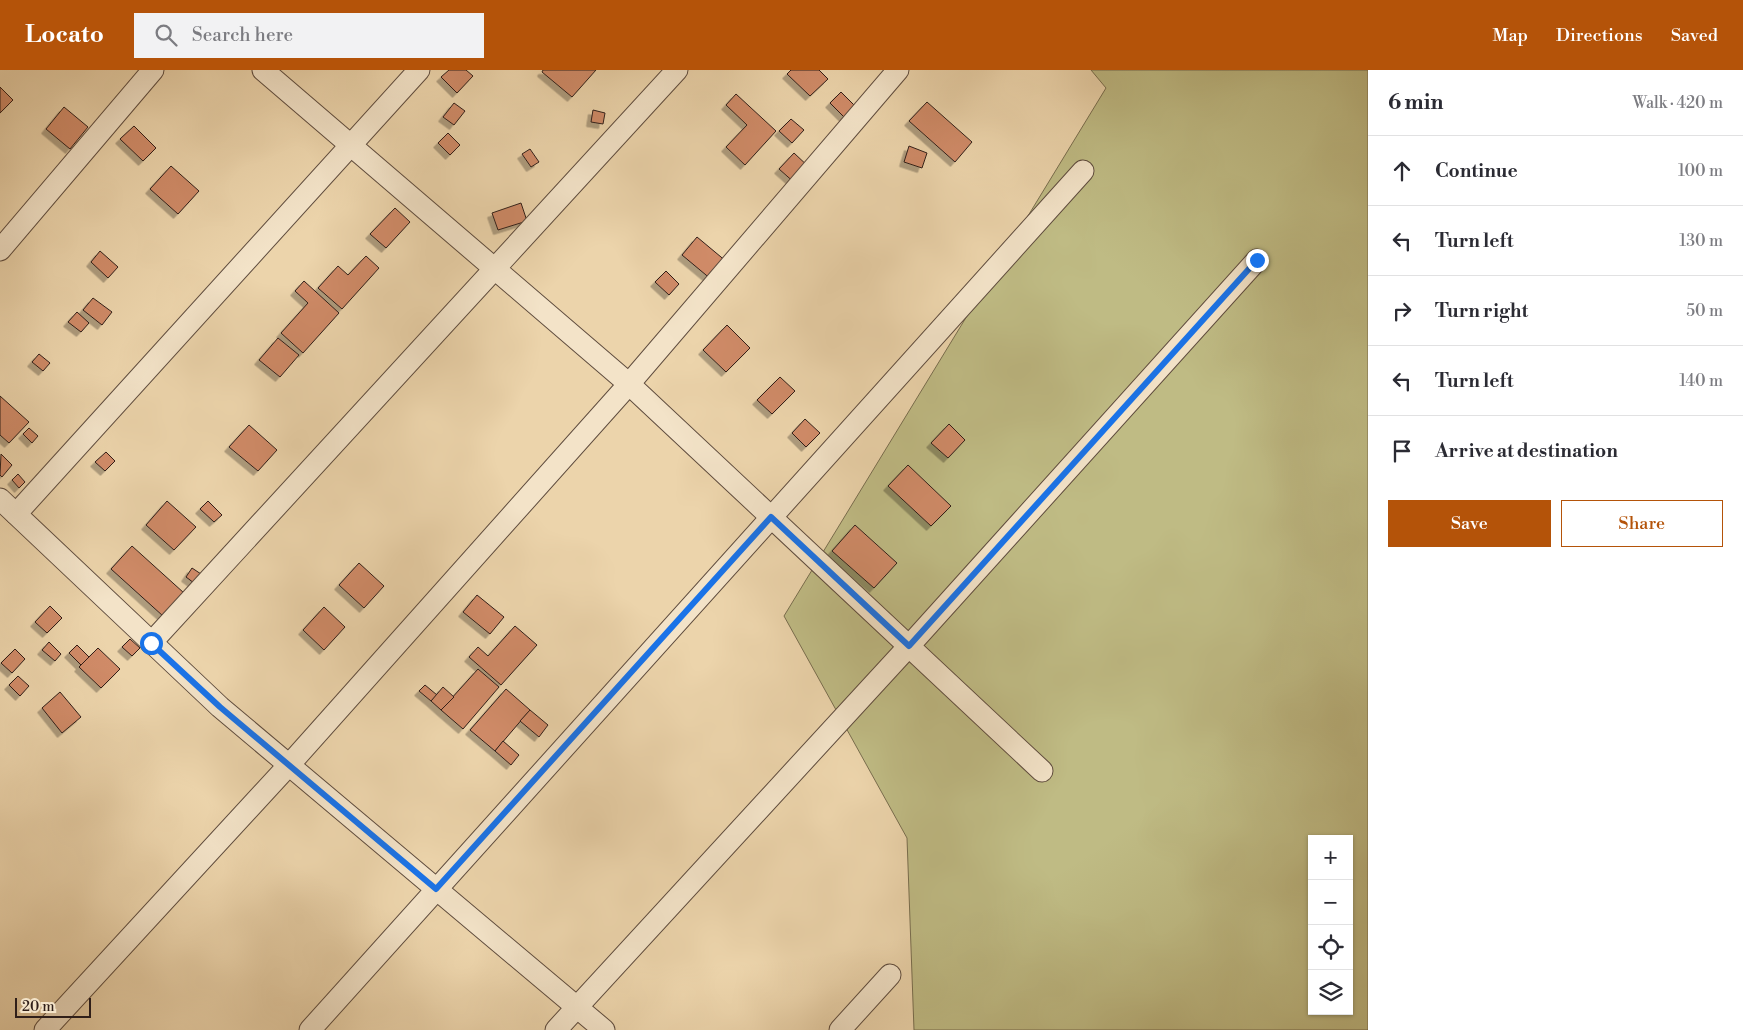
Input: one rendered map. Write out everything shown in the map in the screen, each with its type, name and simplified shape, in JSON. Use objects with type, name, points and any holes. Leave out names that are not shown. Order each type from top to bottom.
[{"type":"street","points":[[0,250],[153,70]]},
{"type":"street","points":[[263,70],[629,384],[1042,771]]},
{"type":"street","points":[[16,514],[419,70]]},
{"type":"street","points":[[151,643],[677,70]]},
{"type":"street","points":[[45,1030],[289,765],[629,384],[898,70]]},
{"type":"street","points":[[310,1030],[1083,171]]},
{"type":"street","points":[[556,1030],[909,646],[1257,260]]},
{"type":"street","points":[[0,499],[220,707],[604,1030]]},
{"type":"street","points":[[840,1030],[890,976]]},
{"type":"shaded area","points":[[1091,70],[1368,70],[1368,1030],[914,1030],[907,838],[784,616],[1106,88]]},
{"type":"building","points":[[449,70],[466,70],[473,76],[457,93],[441,77]]},
{"type":"building","points":[[543,70],[596,70],[572,97],[542,72]]},
{"type":"building","points":[[791,70],[819,70],[828,79],[810,96],[787,74]]},
{"type":"building","points":[[0,87],[13,100],[0,113]]},
{"type":"building","points":[[841,92],[859,110],[848,121],[830,103]]},
{"type":"building","points":[[736,94],[776,131],[745,165],[726,147],[747,125],[726,105]]},
{"type":"building","points":[[927,102],[972,142],[955,162],[909,121]]},
{"type":"building","points":[[454,103],[465,111],[454,125],[443,117]]},
{"type":"building","points":[[64,107],[88,127],[70,149],[46,129]]},
{"type":"building","points":[[593,110],[605,113],[603,124],[591,122]]},
{"type":"building","points":[[791,119],[804,130],[792,143],[779,131]]},
{"type":"building","points":[[134,126],[156,148],[143,161],[120,139]]},
{"type":"building","points":[[448,133],[460,145],[450,155],[438,143]]},
{"type":"building","points":[[909,146],[927,153],[922,168],[904,162]]},
{"type":"building","points":[[530,149],[539,162],[531,167],[522,154]]},
{"type":"building","points":[[794,153],[811,169],[796,184],[779,169]]},
{"type":"building","points":[[171,166],[199,191],[178,214],[150,189]]},
{"type":"building","points":[[521,203],[527,221],[498,230],[492,213]]},
{"type":"building","points":[[395,208],[410,222],[386,248],[370,234]]},
{"type":"building","points":[[697,237],[727,262],[712,280],[682,255]]},
{"type":"building","points":[[100,251],[118,267],[108,278],[91,262]]},
{"type":"building","points":[[366,256],[379,268],[342,309],[318,288],[338,266],[348,275]]},
{"type":"building","points":[[666,271],[679,284],[669,295],[655,282]]},
{"type":"building","points":[[304,281],[339,313],[303,353],[281,333],[308,303],[295,291]]},
{"type":"building","points":[[93,298],[112,312],[102,325],[83,310]]},
{"type":"building","points":[[77,312],[89,323],[81,332],[68,322]]},
{"type":"building","points":[[727,325],[750,348],[726,372],[703,350]]},
{"type":"building","points":[[278,338],[299,355],[280,377],[259,360]]},
{"type":"building","points":[[39,354],[50,363],[43,371],[32,362]]},
{"type":"building","points":[[780,377],[795,391],[772,414],[757,400]]},
{"type":"building","points":[[0,396],[29,422],[9,443],[0,435]]},
{"type":"building","points":[[805,419],[820,433],[806,447],[792,433]]},
{"type":"building","points":[[949,424],[965,440],[948,458],[931,443]]},
{"type":"building","points":[[249,425],[277,450],[258,471],[229,447]]},
{"type":"building","points":[[29,428],[38,436],[32,443],[23,434]]},
{"type":"building","points":[[106,452],[115,461],[105,471],[95,462]]},
{"type":"building","points":[[1,454],[12,465],[2,477],[0,475]]},
{"type":"building","points":[[908,465],[951,506],[931,526],[888,486]]},
{"type":"building","points":[[18,474],[25,482],[19,488],[12,480]]},
{"type":"building","points":[[167,501],[196,527],[174,550],[146,525]]},
{"type":"building","points":[[208,501],[222,515],[214,522],[200,509]]},
{"type":"building","points":[[855,525],[897,563],[874,588],[832,551]]},
{"type":"building","points":[[132,546],[184,593],[163,616],[111,569]]},
{"type":"building","points":[[359,563],[384,586],[364,608],[339,585]]},
{"type":"building","points":[[192,568],[201,574],[194,583],[186,577]]},
{"type":"building","points":[[477,595],[504,617],[490,634],[463,612]]},
{"type":"building","points":[[50,606],[62,618],[47,633],[35,622]]},
{"type":"building","points":[[324,607],[345,627],[324,650],[303,630]]},
{"type":"building","points":[[515,626],[537,645],[501,685],[469,657],[478,647],[488,656]]},
{"type":"building","points":[[130,639],[140,648],[132,656],[122,647]]},
{"type":"building","points":[[49,642],[61,654],[55,661],[42,650]]},
{"type":"building","points":[[77,645],[89,657],[81,665],[69,653]]},
{"type":"building","points":[[98,648],[120,669],[101,688],[79,667]]},
{"type":"building","points":[[15,649],[25,659],[12,673],[1,663]]},
{"type":"building","points":[[478,669],[499,687],[463,729],[441,710]]},
{"type":"building","points":[[18,676],[29,686],[20,696],[9,685]]},
{"type":"building","points":[[425,685],[437,695],[431,701],[419,691]]},
{"type":"building","points":[[443,687],[454,697],[441,710],[431,701]]},
{"type":"building","points":[[506,689],[530,710],[495,751],[470,730]]},
{"type":"building","points":[[60,692],[81,717],[62,733],[42,708]]},
{"type":"building","points":[[530,710],[548,725],[539,737],[520,721]]},
{"type":"building","points":[[503,741],[519,755],[511,765],[495,751]]},
{"type":"route","points":[[151,643],[220,707],[436,889],[771,517],[909,646],[1257,260]]}]
